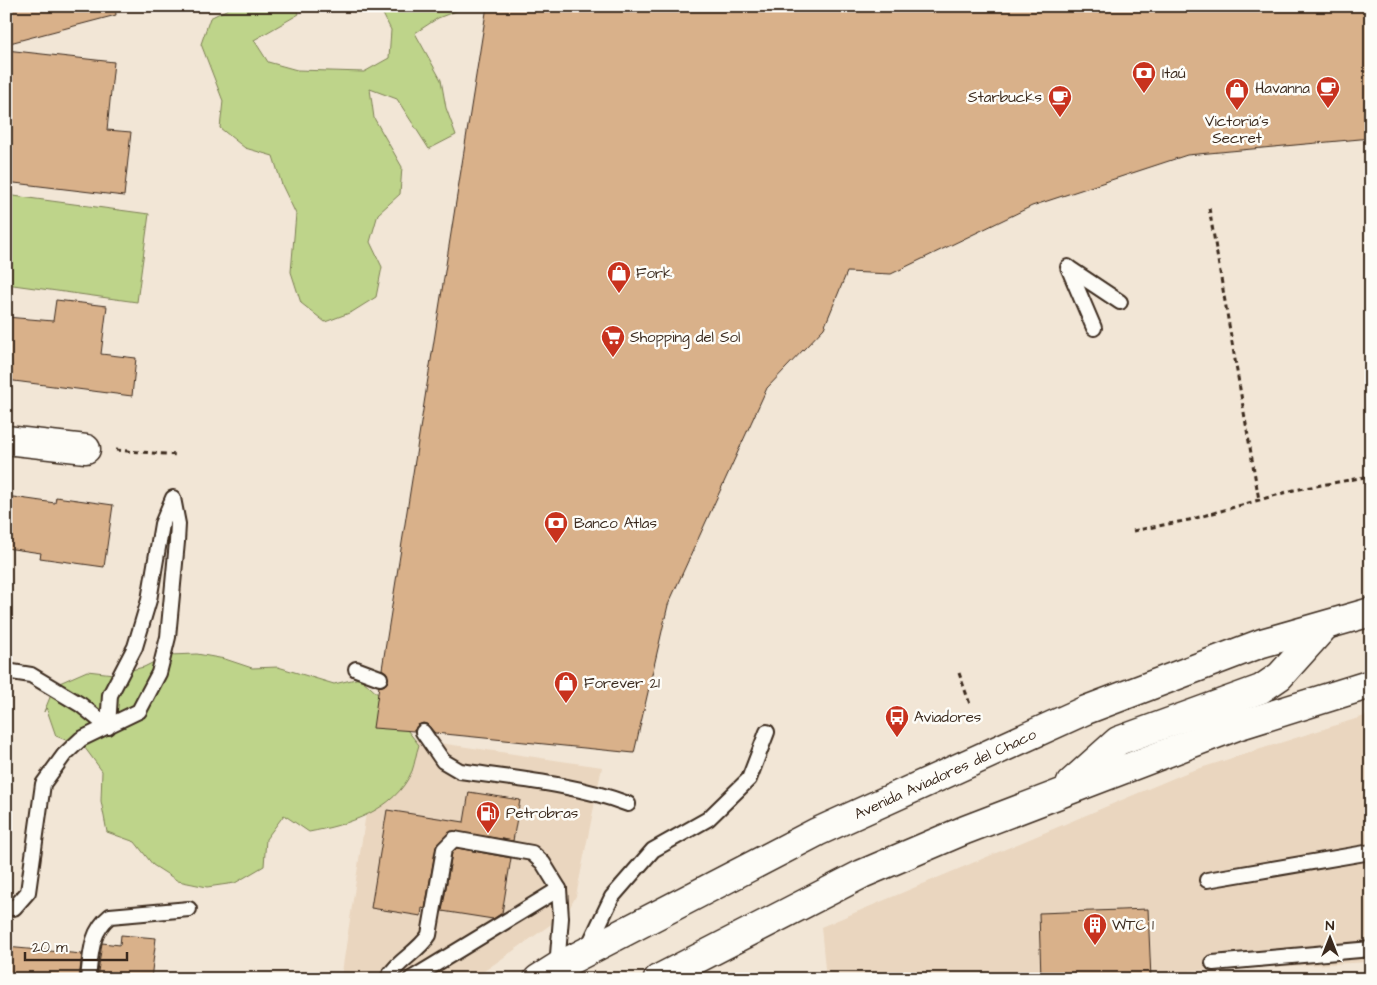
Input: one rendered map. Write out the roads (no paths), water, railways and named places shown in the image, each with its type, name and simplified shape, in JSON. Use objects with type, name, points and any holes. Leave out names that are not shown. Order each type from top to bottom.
[{"type":"main road","points":[[6,440],[86,449]]},
{"type":"main road","name":"Avenida Aviadores del Chaco","points":[[547,973],[817,832],[1086,710],[1262,643],[1324,627],[1371,612]]},
{"type":"main road","points":[[1059,794],[1118,741],[1261,689],[1280,676],[1324,627]]},
{"type":"main road","points":[[658,979],[862,874],[965,830],[1237,726],[1371,684]]},
{"type":"lane","points":[[1094,328],[1068,267],[1120,302]]},
{"type":"lane","points":[[6,907],[14,908],[28,892],[43,784],[64,756],[82,739],[108,727],[139,711],[159,673],[168,637],[177,542],[178,524],[173,498],[162,524],[149,600],[135,647],[110,695],[108,727]]},
{"type":"lane","points":[[356,669],[380,678]]},
{"type":"lane","points":[[6,671],[31,675],[82,705],[108,727]]},
{"type":"lane","points":[[423,732],[444,761],[460,771],[572,788],[601,794],[628,804]]},
{"type":"lane","points":[[586,952],[612,897],[653,850],[708,819],[749,779],[767,732]]},
{"type":"lane","points":[[387,979],[391,972],[422,946],[429,935],[444,849],[454,839],[532,853],[543,863],[560,889],[561,918],[547,973]]},
{"type":"lane","points":[[1207,880],[1371,852]]},
{"type":"lane","points":[[411,979],[560,889]]},
{"type":"lane","points":[[88,979],[94,934],[101,923],[110,916],[189,909]]},
{"type":"lane","points":[[1214,963],[1371,949]]},
{"type":"place","name":"Itaú","points":[[1144,94]]},
{"type":"place","name":"Havanna","points":[[1328,109]]},
{"type":"place","name":"Victoria's Secret","points":[[1237,111]]},
{"type":"place","name":"Starbucks","points":[[1060,118]]},
{"type":"place","name":"Fork","points":[[619,294]]},
{"type":"place","name":"Shopping del Sol","points":[[613,358]]},
{"type":"place","name":"Banco Atlas","points":[[556,544]]},
{"type":"place","name":"Forever 21","points":[[566,704]]},
{"type":"place","name":"Aviadores","points":[[897,738]]},
{"type":"place","name":"Petrobras","points":[[488,834]]},
{"type":"place","name":"WTC 1","points":[[1095,946]]}]
